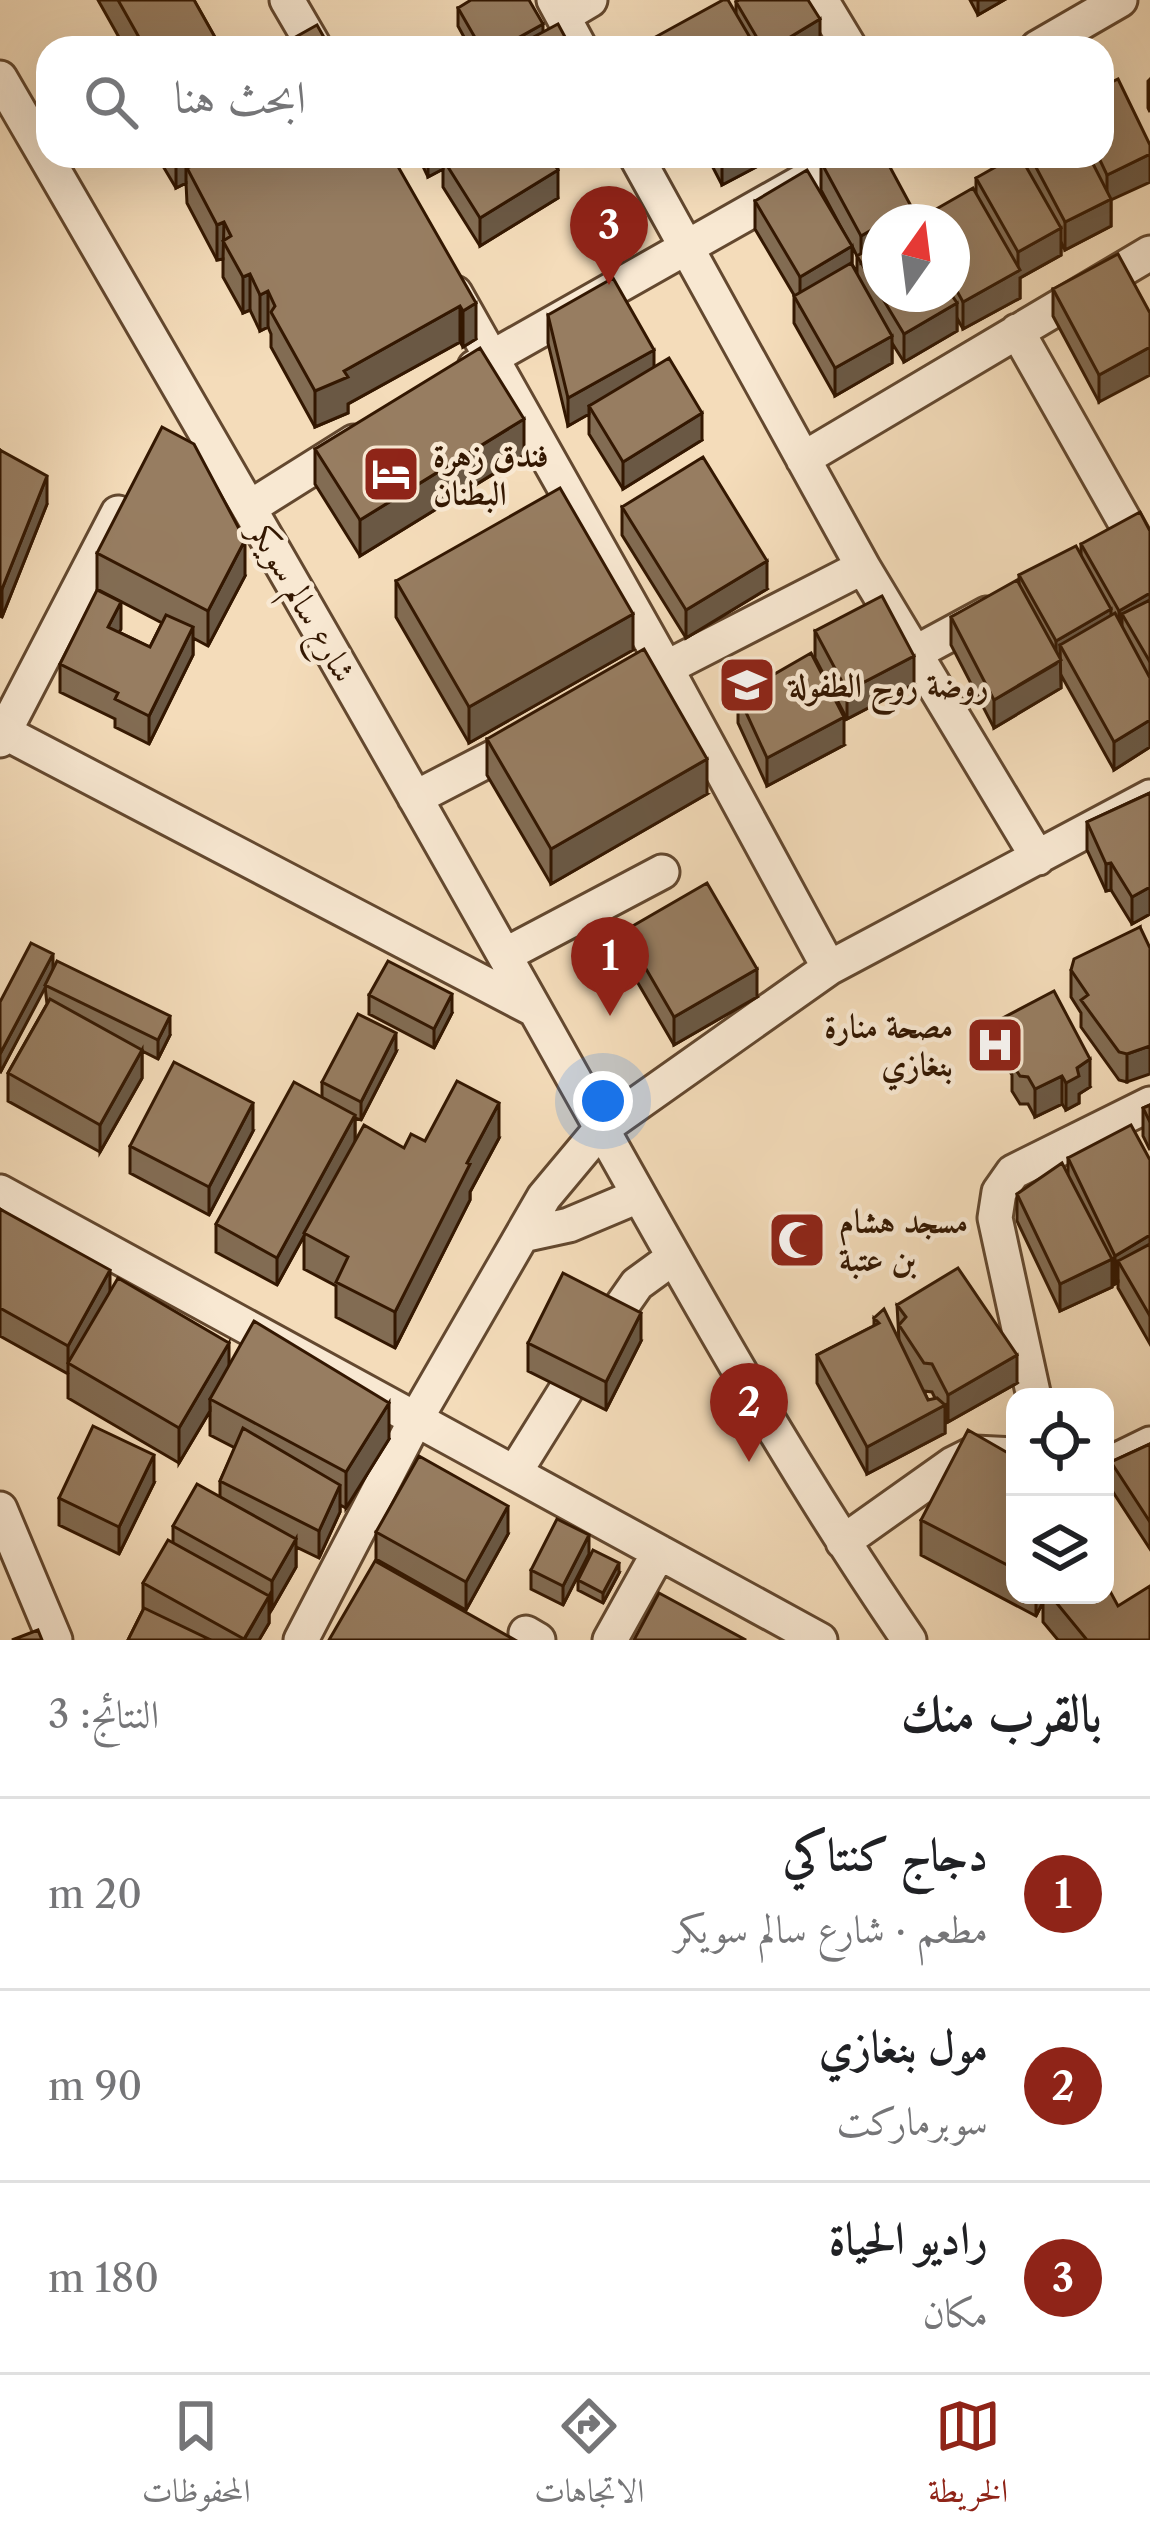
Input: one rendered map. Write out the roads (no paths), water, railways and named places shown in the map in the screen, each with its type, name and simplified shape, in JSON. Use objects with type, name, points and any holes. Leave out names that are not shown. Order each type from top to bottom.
[{"type":"street","points":[[287,0],[308,36]]},
{"type":"street","points":[[821,0],[843,36]]},
{"type":"street","points":[[1058,36],[1120,0]]},
{"type":"street","points":[[569,6],[577,36]]},
{"type":"street","name":"شارع سالم سويكر","points":[[0,78],[36,140]]},
{"type":"street","name":"شارع سالم سويكر","points":[[52,168],[505,955],[638,1196],[843,1542],[909,1640]]},
{"type":"street","points":[[642,168],[863,567],[1038,859]]},
{"type":"street","points":[[452,382],[827,168]]},
{"type":"street","points":[[802,459],[1150,253]]},
{"type":"street","points":[[434,256],[829,968]]},
{"type":"street","points":[[1017,332],[1132,536]]},
{"type":"street","points":[[162,430],[182,392]]},
{"type":"street","points":[[249,508],[391,419]]},
{"type":"street","points":[[132,487],[2,734],[536,1010]]},
{"type":"street","points":[[624,690],[863,567]]},
{"type":"street","points":[[915,653],[1014,600]]},
{"type":"street","points":[[415,798],[561,722]]},
{"type":"street","points":[[301,1640],[417,1417],[523,1234],[557,1179],[600,1130],[829,968],[1150,797]]},
{"type":"street","points":[[505,955],[662,872]]},
{"type":"street","points":[[1032,1388],[994,1218],[999,1192],[1013,1172],[1150,1104]]},
{"type":"street","points":[[0,1192],[814,1639]]},
{"type":"street","points":[[523,1234],[568,1225],[638,1196]]},
{"type":"street","points":[[609,1324],[637,1284],[674,1257]]},
{"type":"street","points":[[515,1472],[566,1390]]},
{"type":"street","points":[[1114,1462],[1150,1444]]},
{"type":"street","points":[[843,1542],[953,1464],[975,1453],[1006,1455]]},
{"type":"street","points":[[0,1509],[9,1560],[55,1640]]},
{"type":"street","points":[[610,1640],[659,1552]]},
{"type":"place","name":"راديو الحياة","points":[[609,285]]},
{"type":"place","name":"فندق زهرة البطنان","points":[[391,474]]},
{"type":"place","name":"روضة روح الطفولة","points":[[747,685]]},
{"type":"place","name":"دجاج كنتاكي","points":[[610,1016]]},
{"type":"place","name":"مصحة منارة بنغازي","points":[[995,1045]]},
{"type":"place","name":"مسجد هشام بن عتبة","points":[[797,1240]]},
{"type":"place","name":"مول بنغازي","points":[[749,1462]]}]
